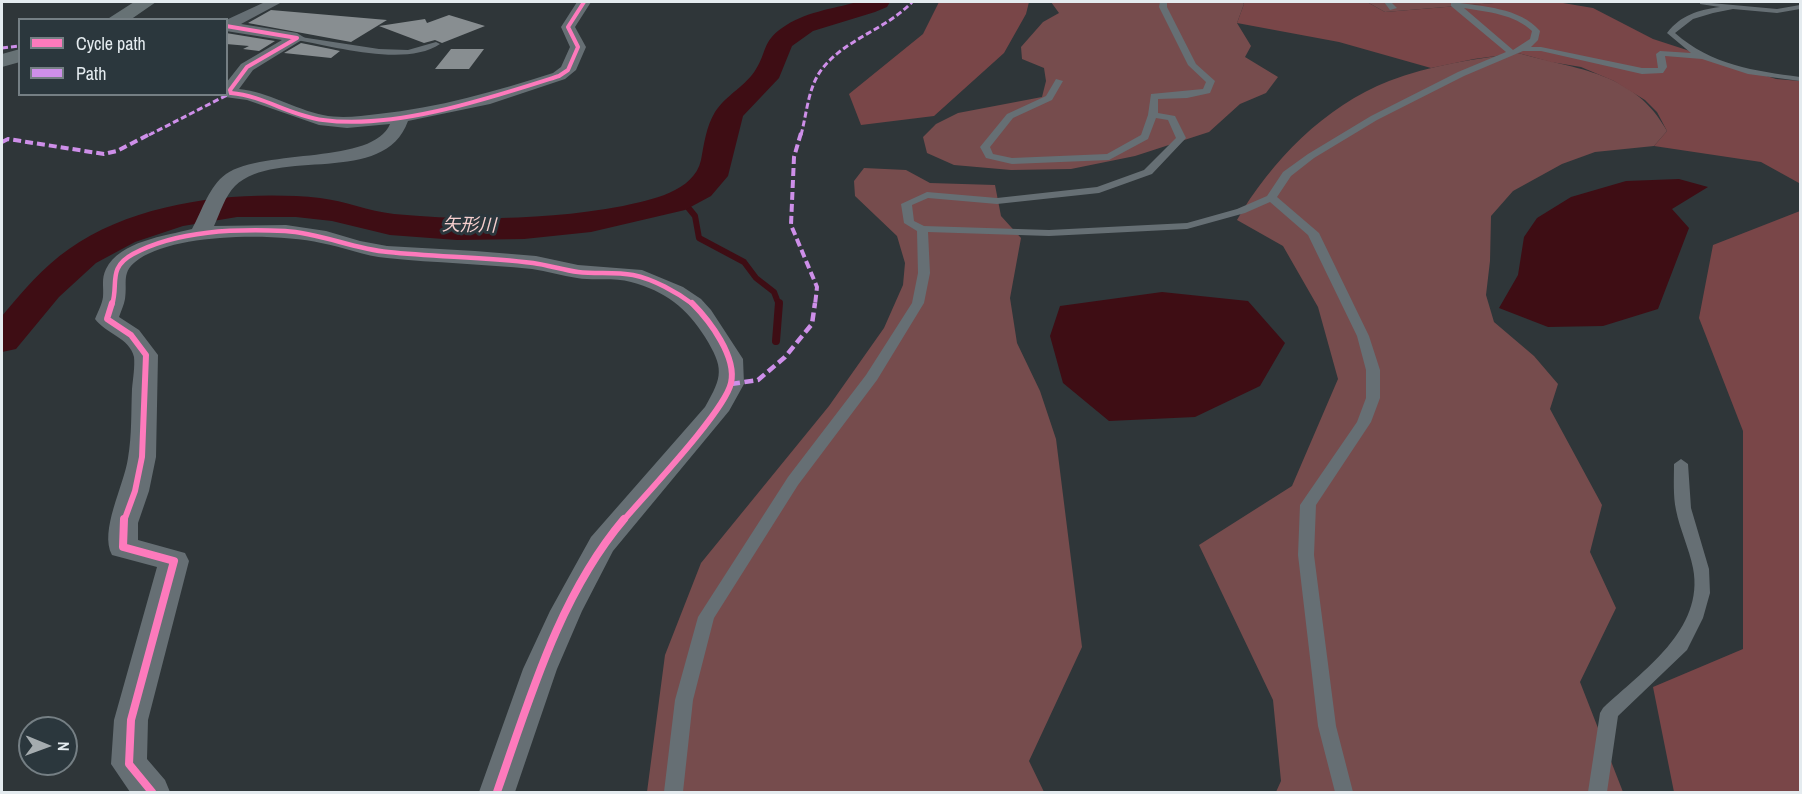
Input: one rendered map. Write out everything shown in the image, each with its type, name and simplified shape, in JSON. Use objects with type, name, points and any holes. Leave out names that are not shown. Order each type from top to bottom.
[{"type":"main road","points":[[119,18],[147,2]]},
{"type":"main road","points":[[2,60],[18,56]]},
{"type":"street","points":[[228,25],[275,2]]},
{"type":"street","points":[[297,38],[247,66],[230,90],[231,93],[250,95],[319,120],[333,122],[401,117],[484,100],[559,76],[568,70],[578,47],[568,27],[584,2]]},
{"type":"street","points":[[228,26],[297,38]]},
{"type":"street","points":[[205,225],[221,192],[231,179],[247,171],[268,165],[321,160],[376,148],[394,133],[400,124],[401,117]]},
{"type":"street","points":[[152,792],[129,764],[132,720],[174,561],[123,547],[123,523],[135,491],[142,457],[146,355],[131,335],[107,319],[114,298],[113,282],[117,269],[131,255],[205,225],[286,231],[326,237],[356,247],[387,252],[475,257],[536,263],[578,272],[634,275],[675,292],[693,304],[716,333],[731,359],[731,384],[717,411],[602,545],[566,611],[540,669],[497,792]]},
{"type":"lane","points":[[1059,81],[1049,98],[1010,116],[985,147],[989,156],[1012,161],[1109,157],[1145,137],[1153,115],[1154,96],[1187,95],[1207,91],[1211,81],[1192,65],[1163,2]]},
{"type":"lane","points":[[1386,2],[1393,8]]},
{"type":"lane","points":[[1703,2],[1730,8],[1777,11],[1800,7]]},
{"type":"lane","points":[[1153,115],[1172,118],[1181,138],[1148,172],[1099,190],[997,201],[927,195],[906,204],[909,223],[922,229],[1049,233],[1187,226],[1241,211],[1271,198],[1287,174],[1311,156],[1374,118],[1461,74],[1522,49],[1534,40],[1536,31],[1530,23],[1453,3]]},
{"type":"lane","points":[[1453,3],[1512,53]]},
{"type":"lane","points":[[1704,57],[1678,41],[1671,33],[1679,21],[1699,13],[1730,8]]},
{"type":"lane","points":[[297,38],[379,51],[408,52],[436,44]]},
{"type":"lane","points":[[1522,49],[1541,49],[1634,69],[1660,71],[1663,67],[1660,54],[1663,53],[1704,57],[1762,74],[1800,79]]},
{"type":"lane","points":[[1271,198],[1313,233],[1363,336],[1372,370],[1373,398],[1364,422],[1308,505],[1306,555],[1321,681],[1327,726],[1344,792]]},
{"type":"lane","points":[[673,792],[684,700],[706,617],[793,481],[872,377],[918,303],[924,273],[922,229]]},
{"type":"lane","points":[[1597,792],[1609,713],[1681,645],[1695,618],[1702,593],[1701,569],[1683,508],[1681,464]]},
{"type":"shaded area","points":[[939,2],[1029,2],[1026,14],[1004,53],[934,116],[861,125],[849,94],[923,34]]},
{"type":"shaded area","points":[[1051,2],[1242,2],[1244,4],[1237,23],[1251,46],[1245,57],[1278,77],[1266,93],[1240,104],[1209,132],[1135,156],[1071,169],[1011,170],[954,165],[927,153],[923,137],[936,124],[958,113],[1042,97],[1046,81],[1044,68],[1022,59],[1021,47],[1043,22],[1059,13]]},
{"type":"shaded area","points":[[1242,2],[1367,2],[1385,12],[1506,2],[1557,2],[1593,8],[1653,39],[1776,79],[1800,81],[1800,209],[1799,183],[1761,162],[1654,146],[1667,131],[1657,112],[1645,100],[1614,81],[1581,67],[1518,53],[1431,68],[1339,42],[1237,23],[1244,4]]},
{"type":"shaded area","points":[[1367,2],[1506,2],[1385,12]]},
{"type":"shaded area","points":[[1518,53],[1582,69],[1621,84],[1654,111],[1667,131],[1654,146],[1595,152],[1562,164],[1513,191],[1491,216],[1490,261],[1486,295],[1494,322],[1534,356],[1558,384],[1550,409],[1602,505],[1590,552],[1616,608],[1580,682],[1623,792],[1276,792],[1281,781],[1273,700],[1199,545],[1292,486],[1338,379],[1318,307],[1283,246],[1237,220],[1266,177],[1283,157],[1322,120],[1343,105],[1389,81],[1420,71],[1469,60]]},
{"type":"shaded area","points":[[864,168],[906,170],[930,183],[995,185],[1001,216],[1021,238],[1010,298],[1017,343],[1040,391],[1056,439],[1082,647],[1029,761],[1044,792],[647,792],[665,655],[701,563],[829,406],[884,328],[903,285],[905,263],[897,236],[855,196],[854,181]]},
{"type":"shaded area","points":[[1679,179],[1708,187],[1672,209],[1689,228],[1658,309],[1603,326],[1548,327],[1499,308],[1518,275],[1524,237],[1537,218],[1571,197],[1626,181]]},
{"type":"shaded area","points":[[1800,211],[1800,792],[1674,792],[1653,687],[1743,649],[1743,431],[1699,318],[1713,245]]},
{"type":"shaded area","points":[[1162,292],[1248,301],[1285,343],[1260,386],[1195,417],[1109,421],[1063,383],[1050,336],[1060,306]]},
{"type":"building","points":[[271,10],[387,20],[351,42],[248,23]]},
{"type":"building","points":[[449,15],[485,26],[442,43],[435,40],[424,43],[379,26],[425,19],[427,23]]},
{"type":"building","points":[[228,33],[275,41],[259,51],[243,49],[249,46],[228,44]]},
{"type":"building","points":[[301,43],[340,51],[331,58],[284,53]]},
{"type":"building","points":[[451,49],[484,49],[469,69],[435,69]]},
{"type":"waterway","name":"矢形川","points":[[2,340],[46,289],[83,256],[122,234],[178,216],[237,207],[296,206],[332,210],[390,224],[490,229],[591,222],[673,203],[699,189],[712,176],[722,130],[728,116],[736,104],[769,72],[777,48],[783,40],[804,25],[878,2]]},
{"type":"waterway","points":[[682,200],[695,216],[699,238],[744,262],[756,278],[774,292],[779,305]]},
{"type":"waterway","points":[[776,341],[779,305]]},
{"type":"marked path","points":[[731,384],[758,380],[785,357],[812,324],[817,287],[791,225],[794,157],[805,120],[806,105],[822,69],[844,50],[903,12],[912,2]]},
{"type":"marked path","points":[[2,48],[18,46]]},
{"type":"marked path","points":[[2,142],[8,139],[104,154],[117,151],[225,96]]},
{"type":"cycle path","points":[[228,26],[297,38],[247,67],[230,90],[231,93],[250,95],[319,120],[347,123],[401,117],[484,100],[559,76],[568,70],[578,47],[568,27],[584,2]]},
{"type":"cycle path","points":[[152,792],[129,764],[131,720],[174,561],[123,547],[123,523],[135,491],[142,457],[146,355],[131,335],[107,319],[114,298],[113,282],[117,269],[131,255],[152,246],[200,233],[286,231],[326,237],[356,247],[387,252],[475,257],[536,263],[578,272],[634,275],[675,292],[693,304],[703,315],[731,359],[731,384],[716,411],[602,545],[566,611],[540,669],[497,792]]}]
